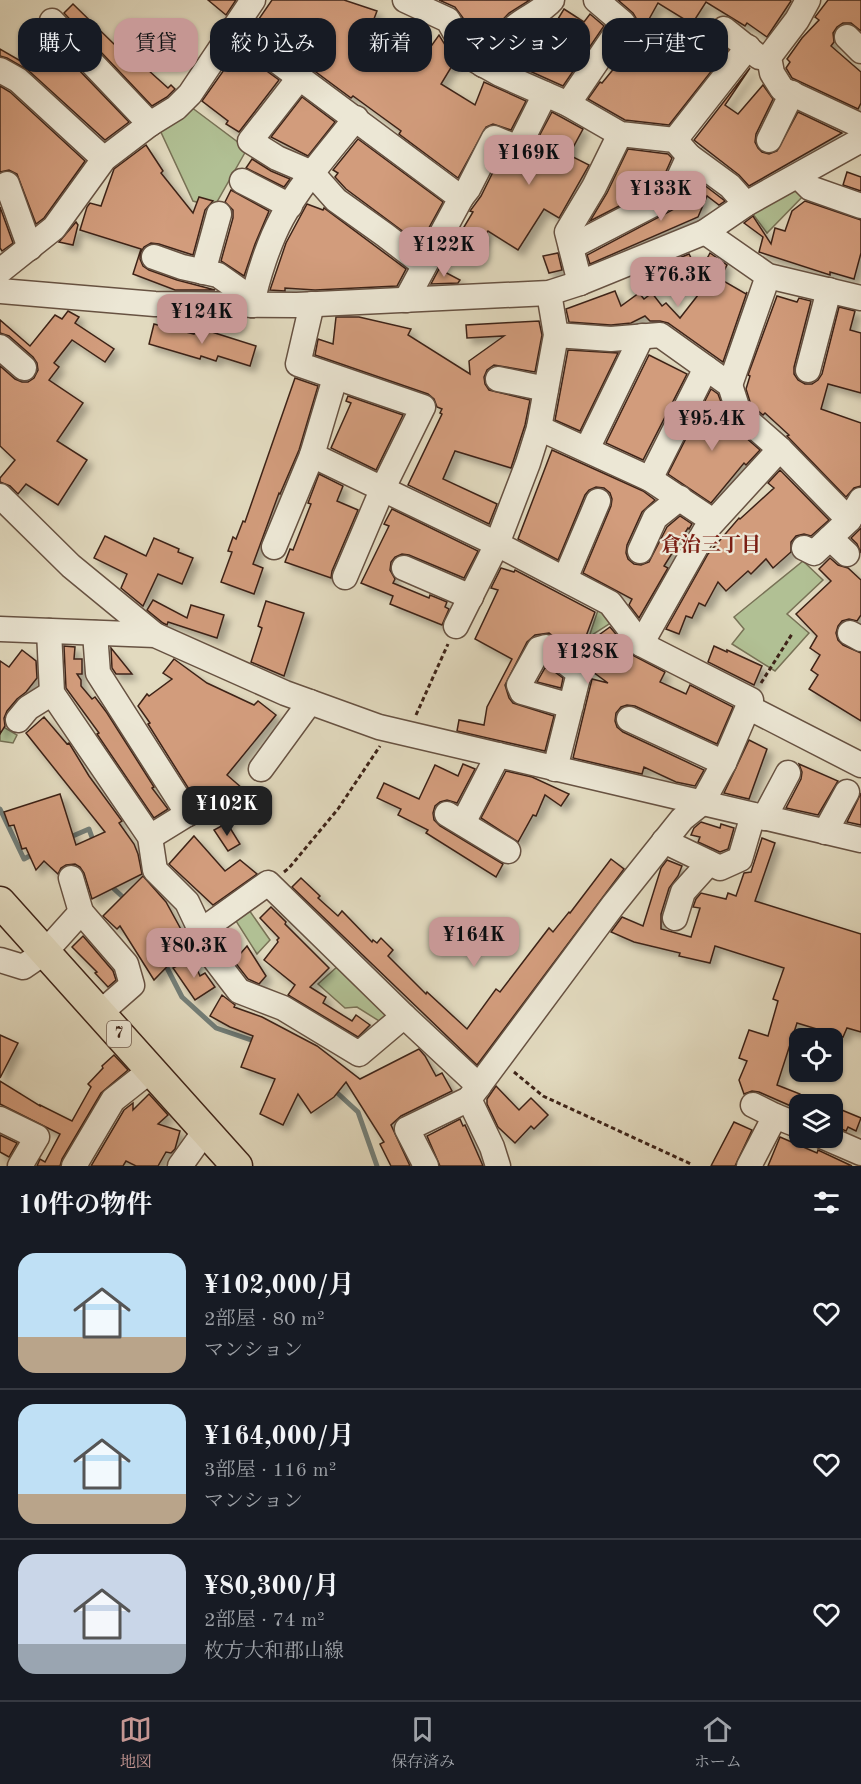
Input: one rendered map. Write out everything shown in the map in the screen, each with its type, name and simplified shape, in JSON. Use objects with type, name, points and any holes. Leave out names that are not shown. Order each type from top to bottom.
[{"type":"main road","name":"7","points":[[0,902],[237,1166]]},
{"type":"street","points":[[241,18],[253,0]]},
{"type":"street","points":[[405,0],[444,18]]},
{"type":"street","points":[[526,18],[544,9],[552,0]]},
{"type":"street","points":[[568,104],[623,23],[596,0]]},
{"type":"street","points":[[809,0],[769,57],[772,73],[782,89],[861,126]]},
{"type":"street","points":[[728,31],[769,63]]},
{"type":"street","points":[[571,247],[671,195],[682,148],[747,47]]},
{"type":"street","points":[[0,270],[54,228],[104,159],[150,124],[176,108],[190,94],[210,64]]},
{"type":"street","points":[[0,70],[18,80],[104,159]]},
{"type":"street","points":[[101,72],[150,124]]},
{"type":"street","points":[[293,72],[460,198]]},
{"type":"street","points":[[496,72],[568,104],[620,134],[682,148],[730,186],[746,204]]},
{"type":"street","points":[[300,77],[250,141],[277,158],[312,173],[336,200],[424,266]]},
{"type":"street","points":[[769,140],[792,93]]},
{"type":"street","points":[[406,300],[494,138],[518,148],[545,94]]},
{"type":"street","points":[[252,305],[256,284],[282,218],[312,173],[356,118]]},
{"type":"street","points":[[580,283],[567,232],[594,187],[620,134]]},
{"type":"street","points":[[0,291],[155,304],[252,305],[549,293],[580,283],[705,232],[746,204],[861,140]]},
{"type":"street","points":[[798,176],[810,188],[861,206]]},
{"type":"street","points":[[242,181],[290,206]]},
{"type":"street","points":[[7,184],[30,248]]},
{"type":"street","points":[[203,272],[219,213]]},
{"type":"street","points":[[705,232],[768,276],[861,298]]},
{"type":"street","points":[[154,257],[182,267],[218,275],[242,292],[252,305]]},
{"type":"street","points":[[730,385],[768,276]]},
{"type":"street","points":[[808,370],[829,290]]},
{"type":"street","points":[[456,626],[498,544],[528,464],[538,428],[556,335],[549,293]]},
{"type":"street","points":[[312,304],[298,364],[423,407],[382,490],[345,577]]},
{"type":"street","points":[[556,335],[611,339],[660,335],[730,385],[739,413],[780,449],[849,520]]},
{"type":"street","points":[[587,449],[642,336]]},
{"type":"street","points":[[0,347],[24,368]]},
{"type":"street","points":[[650,479],[706,368]]},
{"type":"street","points":[[274,547],[312,455],[335,378]]},
{"type":"street","points":[[498,379],[546,389]]},
{"type":"street","points":[[538,428],[650,479],[713,521]]},
{"type":"street","points":[[642,644],[705,531],[780,449]]},
{"type":"street","points":[[312,455],[498,544],[610,603],[642,644],[861,765]]},
{"type":"street","points":[[0,496],[71,566],[155,635],[285,693],[399,732],[861,840]]},
{"type":"street","points":[[640,551],[655,518],[680,498]]},
{"type":"street","points":[[804,548],[814,553],[838,546],[861,500]]},
{"type":"street","points":[[565,579],[598,501]]},
{"type":"street","points":[[404,568],[471,597]]},
{"type":"street","points":[[0,629],[155,635]]},
{"type":"street","points":[[49,631],[52,693],[150,837],[155,870],[187,902],[213,957],[239,991],[283,1008],[359,1054],[404,1016]]},
{"type":"street","points":[[95,633],[98,673],[195,810],[150,837]]},
{"type":"street","points":[[18,720],[28,708],[52,693]]},
{"type":"street","points":[[261,769],[310,702]]},
{"type":"street","points":[[426,1166],[407,1128],[474,1092],[614,904],[682,819],[702,803],[724,763],[749,703]]},
{"type":"street","points":[[555,769],[571,706]]},
{"type":"street","points":[[629,719],[724,763]]},
{"type":"street","points":[[498,755],[455,818],[508,851]]},
{"type":"street","points":[[664,841],[720,868],[740,859],[758,816],[788,773]]},
{"type":"street","points":[[825,832],[846,792]]},
{"type":"street","points":[[675,918],[683,892],[709,863]]},
{"type":"street","points":[[71,878],[81,912],[126,964],[132,985],[100,1013]]},
{"type":"street","points":[[201,931],[268,883],[404,1016],[474,1092],[498,1166]]},
{"type":"street","points":[[0,960],[23,967],[45,952],[81,912]]},
{"type":"street","points":[[74,1166],[113,1100],[151,1070]]},
{"type":"street","points":[[753,1105],[789,1122]]},
{"type":"street","points":[[749,1166],[775,1116]]},
{"type":"street","points":[[0,1119],[37,1137],[20,1166]]},
{"type":"street","points":[[180,1166],[206,1131]]},
{"type":"street","points":[[843,1145],[861,1153]]},
{"type":"path","points":[[268,883],[289,868],[399,732],[456,626]]},
{"type":"path","points":[[749,703],[792,634]]},
{"type":"path","points":[[499,1059],[543,1096],[691,1164]]},
{"type":"green space","points":[[191,107],[247,149],[214,207],[193,201],[159,128]]},
{"type":"green space","points":[[798,185],[807,192],[767,233],[750,210]]},
{"type":"green space","points":[[803,561],[823,580],[787,614],[809,633],[775,671],[732,644],[744,629],[734,617]]},
{"type":"green space","points":[[600,604],[617,619],[589,637]]},
{"type":"green space","points":[[0,725],[17,735],[13,743],[0,741]]},
{"type":"green space","points":[[249,910],[270,940],[257,954],[236,921]]},
{"type":"green space","points":[[338,966],[393,1018],[387,1026],[357,1007],[345,1008],[318,984]]},
{"type":"building","points":[[208,0],[236,0],[226,15]]},
{"type":"building","points":[[272,0],[344,0],[377,11],[374,18],[348,18],[348,72],[432,72],[432,45],[439,35],[444,43],[444,72],[448,72],[441,84],[475,105],[484,82],[526,101],[511,130],[493,124],[486,127],[458,178],[399,134],[401,131],[316,72],[336,72],[336,18],[260,18]]},
{"type":"building","points":[[439,0],[530,0],[504,18],[463,18],[455,7]]},
{"type":"building","points":[[618,0],[791,1],[767,37],[747,23],[745,26],[706,2],[696,18],[682,18],[658,3],[650,18],[636,18]]},
{"type":"building","points":[[828,0],[861,0],[861,31],[851,23],[843,23],[833,33],[834,42],[831,46],[861,72],[861,103],[858,109],[792,78],[786,68],[790,62],[787,59],[819,20],[815,17]]},
{"type":"building","points":[[73,4],[87,18],[69,18],[64,13]]},
{"type":"building","points":[[564,9],[578,18],[559,18]]},
{"type":"building","points":[[590,14],[602,24],[602,29],[590,46],[590,18],[587,18]]},
{"type":"building","points":[[102,32],[114,44],[114,66],[102,53]]},
{"type":"building","points":[[0,49],[18,60],[18,64],[0,56]]},
{"type":"building","points":[[750,68],[725,105],[738,114],[763,85],[773,99],[756,134],[755,142],[762,152],[769,154],[777,151],[798,112],[842,133],[749,186],[739,175],[694,140]]},
{"type":"building","points":[[30,72],[81,72],[129,122],[105,140]]},
{"type":"building","points":[[120,72],[150,72],[168,88],[171,85],[175,89],[152,106]]},
{"type":"building","points":[[222,72],[268,72],[279,80],[239,132],[226,124],[228,121],[202,101]]},
{"type":"building","points":[[532,72],[573,72],[563,86]]},
{"type":"building","points":[[611,72],[711,72],[669,125],[625,120],[588,99],[600,82],[602,83]]},
{"type":"building","points":[[0,86],[10,92],[85,161],[44,218],[36,224],[17,174],[9,170],[0,172]]},
{"type":"building","points":[[302,97],[335,122],[308,156],[271,137]]},
{"type":"building","points":[[552,112],[583,129],[569,155],[589,165],[559,218],[544,209],[518,250],[488,231],[481,243],[461,232],[473,212],[470,211],[481,196],[501,156],[519,162],[527,159]]},
{"type":"building","points":[[358,139],[443,202],[420,244],[346,189],[335,177],[338,173],[333,170]]},
{"type":"building","points":[[146,145],[163,171],[161,173],[193,213],[199,197],[213,201],[205,210],[193,255],[151,243],[141,252],[140,259],[143,266],[177,280],[215,290],[175,290],[133,274],[141,249],[80,230],[90,203],[101,206],[114,169]]},
{"type":"building","points":[[628,149],[668,154],[672,158],[660,185],[590,221],[607,193]]},
{"type":"building","points":[[252,159],[290,179],[284,187],[246,168]]},
{"type":"building","points":[[847,172],[861,177],[861,191],[843,185]]},
{"type":"building","points":[[695,178],[725,201],[719,205],[707,196],[698,217],[590,264],[587,255],[678,207],[684,201]]},
{"type":"building","points":[[231,190],[269,211],[244,276],[221,261],[233,218],[233,210],[225,202]]},
{"type":"building","points":[[805,201],[861,220],[861,253],[854,279],[830,272],[830,275],[759,252],[763,237],[744,223],[753,216],[771,244],[775,228],[785,231],[792,211]]},
{"type":"building","points":[[307,204],[323,210],[324,208],[406,269],[397,286],[270,290],[286,243]]},
{"type":"building","points":[[0,207],[13,243],[2,251],[0,248]]},
{"type":"building","points":[[76,222],[78,225],[73,245],[59,242]]},
{"type":"building","points":[[558,253],[562,270],[549,273],[543,256]]},
{"type":"building","points":[[710,253],[727,265],[720,279],[746,294],[747,292],[723,362],[668,323],[650,321],[645,316],[631,323],[611,325],[569,322],[566,309],[615,291],[621,306],[639,293],[644,299],[652,293],[662,306],[666,303],[680,318],[698,295],[687,284],[679,258],[689,254],[699,273]]},
{"type":"building","points":[[439,269],[460,280],[458,283],[431,284]]},
{"type":"building","points":[[777,296],[797,302],[799,298],[811,301],[794,367],[794,374],[805,384],[812,384],[822,374],[839,307],[855,311],[850,330],[861,333],[861,393],[828,384],[821,409],[861,423],[861,486],[854,488],[846,497],[787,436],[789,435],[765,413],[763,415],[751,405],[746,389],[750,376],[748,375]]},
{"type":"building","points":[[68,311],[79,317],[75,323],[114,349],[105,362],[72,340],[54,363],[59,367],[49,380],[83,403],[57,441],[87,460],[58,505],[26,484],[18,494],[10,486],[0,482],[0,478],[15,460],[0,446],[0,366],[22,382],[28,382],[34,378],[38,370],[33,357],[9,336],[0,333],[0,320],[30,346],[55,315],[62,319]]},
{"type":"building","points":[[336,317],[359,317],[411,329],[408,335],[470,374],[469,361],[504,336],[467,338],[466,325],[539,321],[542,335],[535,372],[494,365],[487,370],[484,377],[489,390],[530,400],[525,425],[511,468],[455,451],[443,479],[497,504],[489,524],[408,485],[442,414],[440,413],[442,409],[437,407],[434,399],[428,394],[315,355],[318,339],[333,344]]},
{"type":"building","points":[[154,324],[194,334],[196,327],[256,346],[250,366],[218,356],[216,361],[201,356],[200,359],[149,344]]},
{"type":"building","points":[[568,350],[618,353],[580,431],[555,420]]},
{"type":"building","points":[[649,355],[687,374],[643,460],[606,443]]},
{"type":"building","points":[[295,378],[318,386],[299,450],[279,493],[253,564],[263,568],[254,594],[221,582],[232,552],[228,551],[233,537],[236,539],[243,521],[245,522]]},
{"type":"building","points":[[711,389],[718,394],[729,423],[760,450],[746,465],[744,463],[711,503],[668,474]]},
{"type":"building","points":[[348,396],[403,415],[376,470],[331,448],[351,403],[346,401]]},
{"type":"building","points":[[552,450],[643,491],[655,500],[642,512],[627,545],[628,559],[634,564],[641,565],[649,562],[667,527],[680,516],[692,524],[664,566],[668,568],[639,618],[629,605],[632,599],[583,573],[611,506],[610,493],[604,488],[596,487],[585,495],[558,560],[518,539]]},
{"type":"building","points":[[780,470],[829,520],[811,536],[804,534],[796,536],[791,542],[791,552],[773,568],[766,559],[751,574],[748,571],[726,591],[718,582],[705,606],[699,603],[692,618],[686,616],[679,634],[666,629],[708,554],[739,518],[774,488],[768,483]]},
{"type":"building","points":[[319,474],[343,486],[337,501],[358,510],[331,578],[285,562],[290,549],[293,550],[311,504],[308,503]]},
{"type":"building","points":[[392,509],[478,551],[464,578],[409,555],[402,554],[391,562],[390,570],[395,579],[393,583],[429,598],[430,595],[447,602],[445,607],[449,609],[442,625],[390,604],[393,596],[361,583],[389,526],[384,524]]},
{"type":"building","points":[[861,528],[861,553],[851,538]]},
{"type":"building","points":[[105,536],[146,556],[154,538],[179,549],[178,552],[193,558],[182,584],[158,574],[143,606],[121,588],[127,574],[94,558]]},
{"type":"building","points":[[830,558],[838,565],[848,568],[861,580],[861,615],[857,621],[849,619],[842,621],[836,633],[843,645],[861,653],[861,721],[809,689],[818,675],[811,670],[820,655],[810,648],[817,636],[796,614],[831,581],[819,569]]},
{"type":"building","points":[[501,568],[514,572],[515,570],[595,612],[582,647],[610,627],[634,656],[665,672],[660,682],[686,694],[690,685],[733,707],[717,744],[635,706],[621,707],[616,713],[617,727],[623,732],[704,770],[695,786],[676,782],[644,767],[642,774],[573,758],[592,679],[608,683],[593,672],[588,662],[549,633],[535,635],[527,642],[505,685],[513,703],[554,716],[545,751],[457,731],[459,720],[484,725],[487,707],[512,659],[475,639],[498,590],[491,588]]},
{"type":"building","points":[[153,600],[187,618],[191,605],[224,615],[217,638],[168,622],[167,625],[163,623],[147,610]]},
{"type":"building","points":[[266,601],[304,613],[284,676],[251,662],[262,628],[258,626]]},
{"type":"building","points":[[64,646],[75,647],[74,659],[82,659],[82,674],[77,674],[81,680],[81,686],[92,699],[95,697],[107,713],[154,787],[152,788],[168,809],[154,818],[97,734],[99,733],[66,688]]},
{"type":"building","points":[[714,646],[762,666],[754,685],[708,662]]},
{"type":"building","points":[[111,648],[132,674],[116,674],[112,668]]},
{"type":"building","points":[[22,650],[36,661],[37,678],[7,711],[4,718],[5,726],[0,734],[0,661],[9,667]]},
{"type":"building","points":[[174,659],[207,683],[254,705],[258,701],[276,715],[227,775],[250,795],[237,810],[213,790],[209,793],[201,791],[192,794],[138,706],[147,694],[149,696],[172,679],[163,673]]},
{"type":"building","points":[[545,668],[563,678],[561,688],[537,682]]},
{"type":"building","points":[[44,717],[67,744],[69,743],[89,776],[122,821],[119,823],[134,844],[138,854],[142,874],[92,899],[84,873],[75,864],[66,865],[58,874],[44,861],[36,870],[26,848],[22,849],[14,825],[9,826],[4,812],[60,794],[76,845],[105,832],[26,733]]},
{"type":"building","points":[[749,740],[767,749],[749,799],[724,793]]},
{"type":"building","points":[[463,764],[475,769],[457,803],[447,800],[435,806],[434,820],[440,826],[503,864],[496,877],[426,833],[428,830],[398,815],[401,809],[377,798],[384,783],[419,799],[435,765],[458,776]]},
{"type":"building","points":[[799,764],[838,781],[818,815],[786,808],[801,779],[802,772]]},
{"type":"building","points":[[506,771],[532,777],[569,794],[561,806],[545,795],[536,816],[533,815],[518,842],[481,818]]},
{"type":"building","points":[[861,793],[861,825],[847,822]]},
{"type":"building","points":[[701,822],[720,828],[721,824],[734,828],[728,849],[720,852],[698,842],[700,837],[691,835],[694,828]]},
{"type":"building","points":[[227,823],[240,844],[228,851],[214,830]]},
{"type":"building","points":[[194,836],[225,871],[240,860],[257,874],[213,905],[169,864]]},
{"type":"building","points":[[762,838],[775,843],[755,901],[861,934],[861,1032],[847,1028],[843,1037],[843,1028],[813,1028],[797,1023],[795,1028],[789,1028],[789,1048],[777,1085],[800,1094],[789,1094],[789,1105],[759,1092],[752,1091],[744,1094],[739,1080],[747,1061],[739,1058],[749,1030],[768,1036],[778,1001],[773,999],[784,968],[715,946],[710,963],[634,942],[611,932],[622,917],[643,926],[661,868],[667,860],[682,866],[669,888],[661,914],[661,929],[691,937],[700,908],[693,907],[701,893],[726,899],[728,893],[736,896],[744,873],[751,872]]},
{"type":"building","points":[[611,859],[624,869],[477,1065],[292,887],[301,878],[320,896],[318,898],[338,916],[342,911],[372,942],[373,940],[377,943],[381,938],[393,950],[388,956],[426,994],[427,992],[467,1029],[496,989],[500,992],[549,928],[553,932],[570,913]]},
{"type":"building","points":[[143,876],[166,902],[189,944],[154,980],[120,926],[117,929],[103,916]]},
{"type":"building","points":[[271,907],[329,968],[310,987],[326,997],[323,1003],[352,1021],[356,1015],[370,1025],[358,1037],[288,995],[295,985],[264,960],[279,938],[260,918]]},
{"type":"building","points":[[83,936],[113,971],[116,980],[108,987],[95,973],[97,972],[72,947]]},
{"type":"building","points":[[247,946],[266,976],[259,984],[248,979],[234,961]]},
{"type":"building","points":[[192,958],[200,976],[205,973],[215,987],[195,1000],[173,968]]},
{"type":"building","points":[[222,995],[235,1005],[234,1007],[262,1017],[317,1046],[360,1079],[419,1049],[436,1076],[442,1073],[452,1091],[401,1116],[391,1125],[410,1166],[391,1166],[380,1144],[384,1142],[346,1082],[334,1097],[311,1113],[298,1094],[283,1125],[260,1114],[275,1079],[241,1067],[253,1036],[210,1016]]},
{"type":"building","points":[[0,1035],[18,1043],[0,1078]]},
{"type":"building","points":[[114,1055],[128,1070],[101,1093],[60,1166],[37,1166],[40,1159],[45,1162],[60,1134],[0,1104],[0,1081],[40,1106],[72,1121],[91,1087],[88,1084]]},
{"type":"building","points":[[496,1086],[519,1110],[531,1098],[548,1115],[534,1129],[531,1126],[515,1143],[498,1127],[487,1104],[487,1099]]},
{"type":"building","points":[[149,1094],[168,1115],[158,1124],[180,1131],[175,1149],[171,1153],[166,1152],[158,1166],[136,1166],[126,1161],[123,1166],[91,1166],[124,1110],[133,1103],[133,1110]]},
{"type":"building","points":[[843,1111],[861,1118],[856,1131],[848,1127],[846,1131],[843,1130]]},
{"type":"building","points":[[460,1119],[463,1126],[465,1125],[483,1166],[440,1166],[427,1136]]},
{"type":"building","points":[[734,1122],[752,1130],[735,1166],[711,1166]]},
{"type":"building","points":[[0,1135],[17,1143],[9,1157],[0,1152]]},
{"type":"building","points":[[780,1137],[789,1141],[789,1148],[805,1148],[817,1153],[818,1150],[852,1166],[768,1166]]},
{"type":"waterway","points":[[0,809],[24,859],[35,853]]},
{"type":"waterway","points":[[68,838],[89,829],[94,843]]},
{"type":"waterway","points":[[110,883],[126,900]]},
{"type":"waterway","points":[[164,962],[182,997],[216,1028],[257,1042]]},
{"type":"waterway","points":[[333,1089],[358,1112],[377,1166]]},
{"type":"district","name":"倉治三丁目","points":[[711,546]]}]
